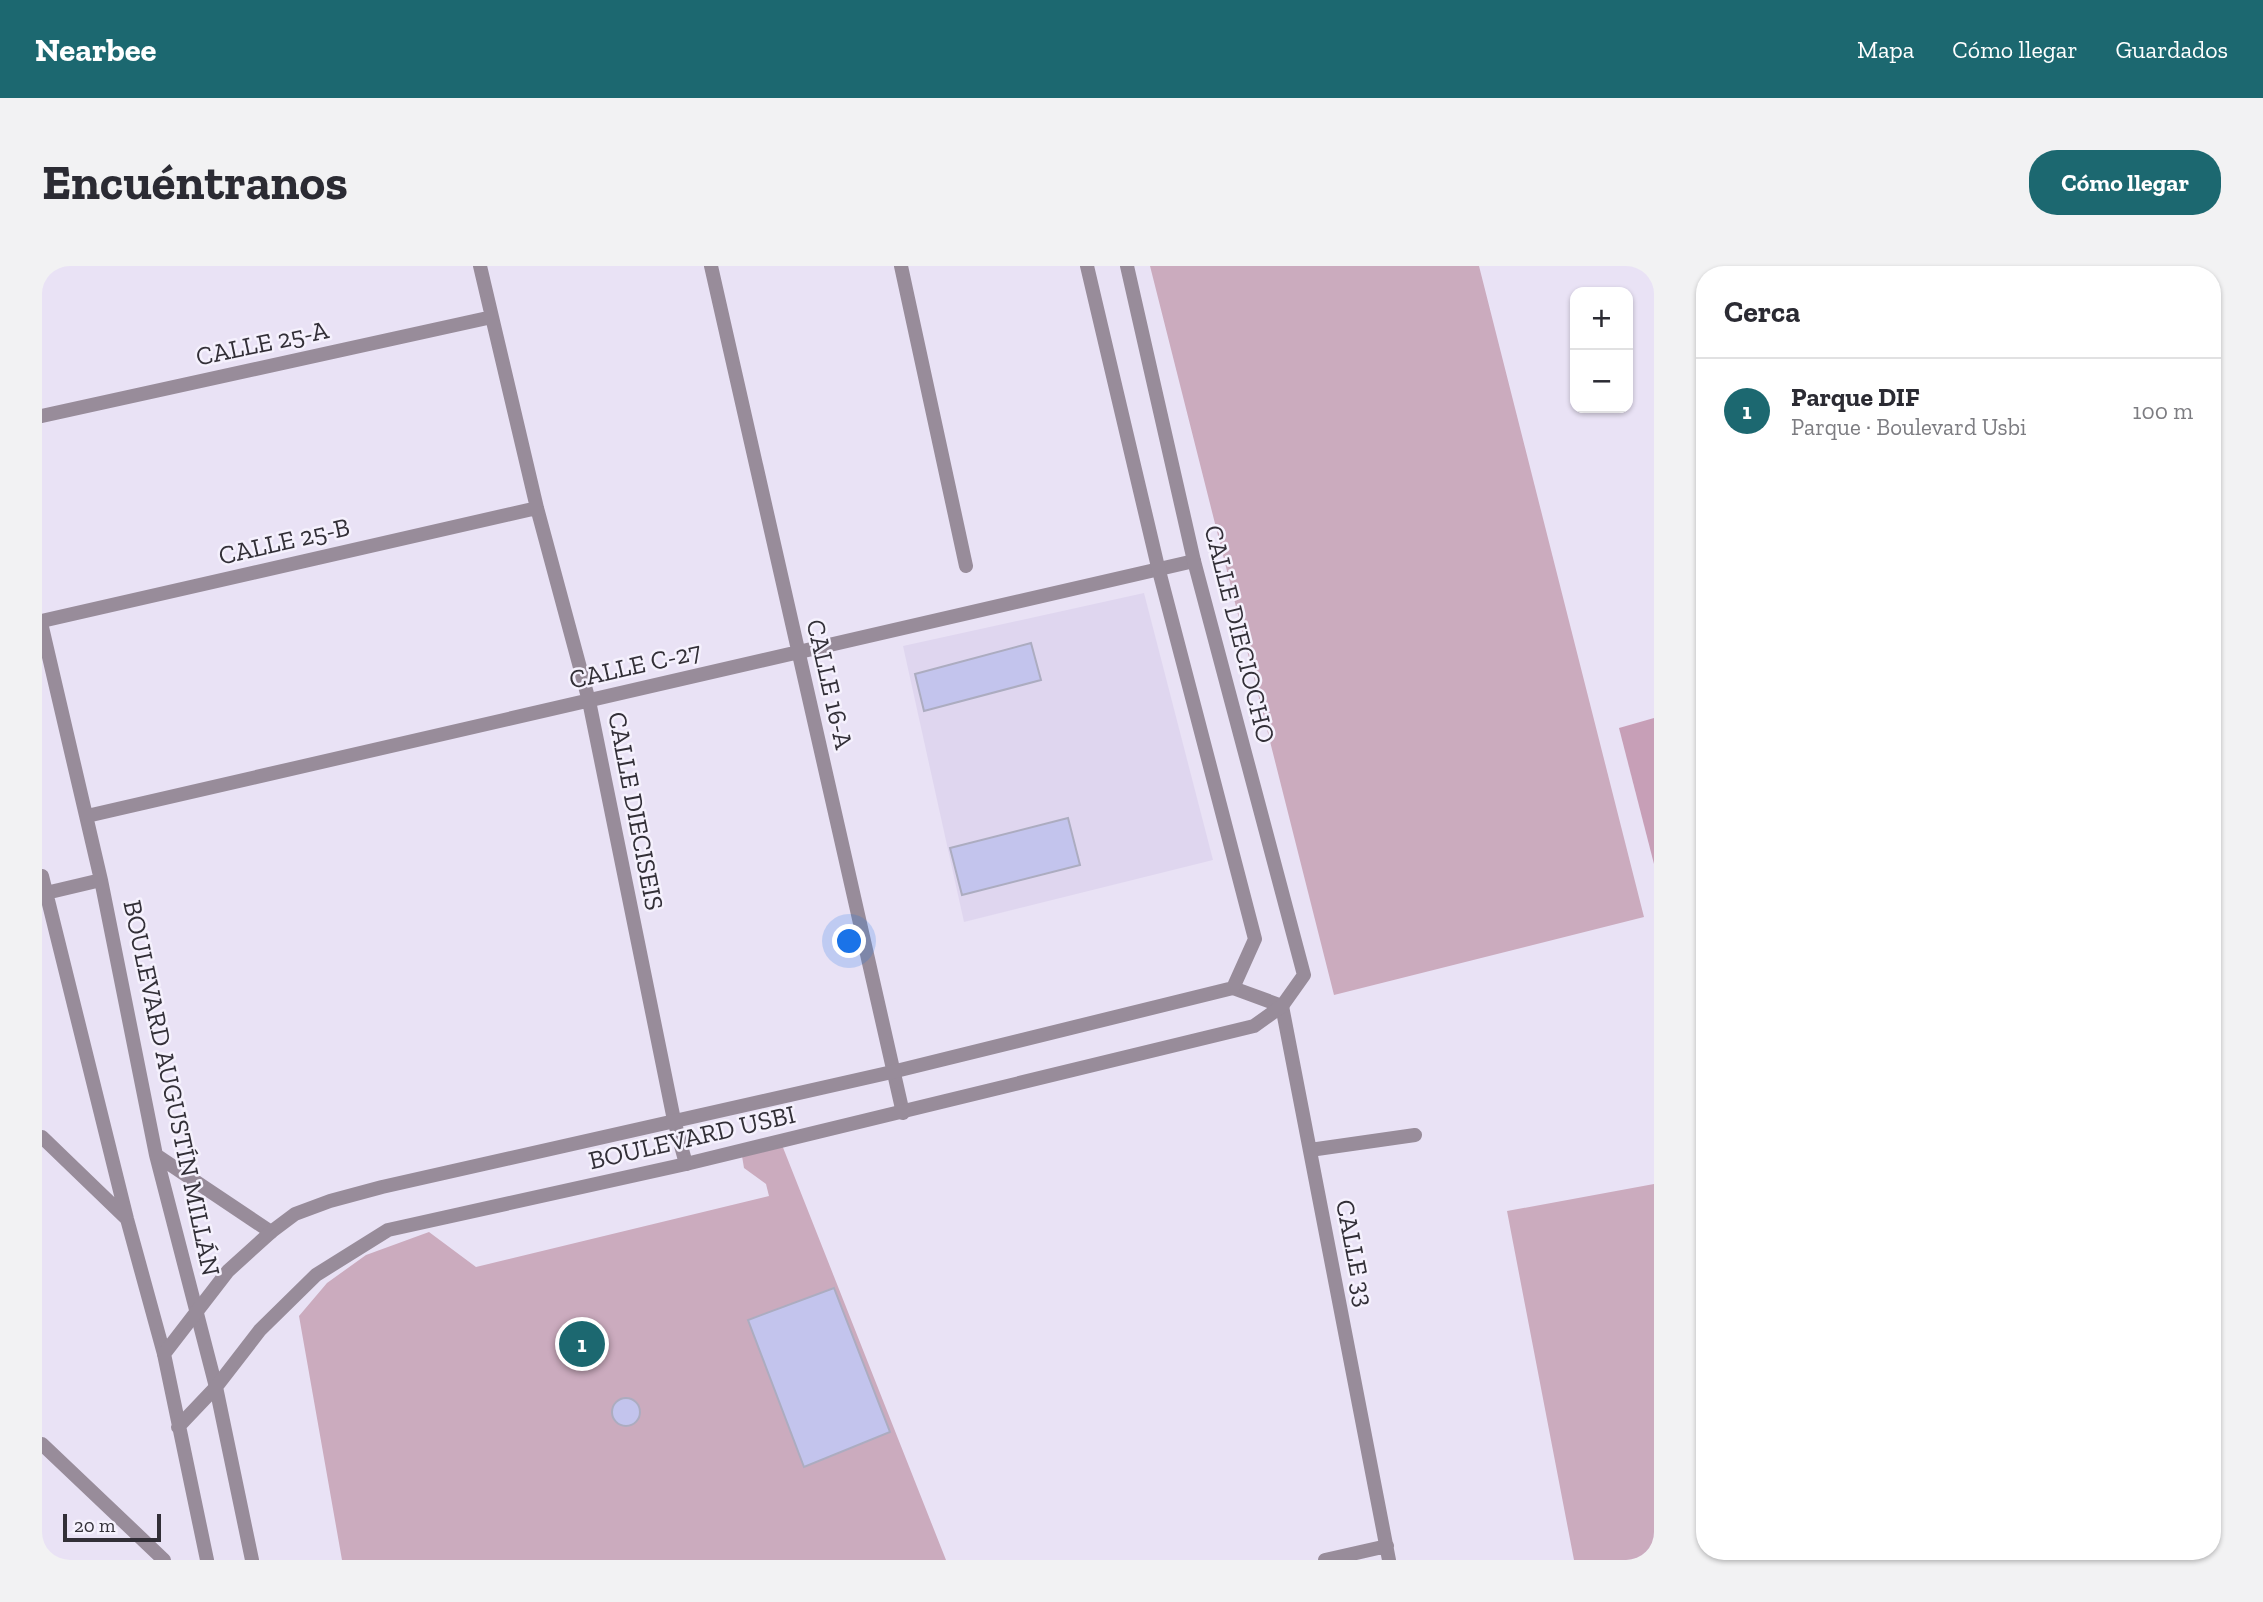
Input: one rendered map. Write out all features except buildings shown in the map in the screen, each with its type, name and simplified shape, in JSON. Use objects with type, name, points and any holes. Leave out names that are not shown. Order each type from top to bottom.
[{"type":"street","name":"CALLE DIECISEIS","points":[[480,266],[537,508],[589,701],[674,1120],[686,1164]]},
{"type":"street","name":"CALLE 16-A","points":[[711,266],[903,1113]]},
{"type":"street","points":[[901,266],[966,566]]},
{"type":"street","points":[[1087,266],[1158,567],[1255,939],[1233,988],[1282,1006]]},
{"type":"street","name":"CALLE DIECIOCHO","points":[[1127,266],[1194,561],[1304,975],[1282,1006]]},
{"type":"street","name":"CALLE 25-A","points":[[42,416],[492,317]]},
{"type":"street","name":"CALLE 25-B","points":[[42,621],[537,508]]},
{"type":"street","name":"CALLE C-27","points":[[87,816],[1158,567],[1194,561]]},
{"type":"street","name":"BOULEVARD AUGUSTÍN MILLÁN","points":[[42,627],[101,880],[156,1155],[216,1387],[252,1560]]},
{"type":"street","points":[[42,876],[44,895],[164,1354],[207,1560]]},
{"type":"street","points":[[44,895],[101,880]]},
{"type":"street","name":"BOULEVARD USBI","points":[[164,1354],[228,1271],[295,1214],[330,1201],[382,1186],[892,1072],[1233,988]]},
{"type":"street","name":"BOULEVARD USBI","points":[[178,1427],[216,1387],[260,1330],[316,1275],[388,1230],[903,1113],[1254,1026],[1282,1006]]},
{"type":"street","name":"CALLE 33","points":[[1282,1006],[1388,1553]]},
{"type":"street","points":[[1310,1150],[1415,1135]]},
{"type":"street","points":[[42,1137],[127,1219]]},
{"type":"street","points":[[156,1155],[271,1232]]},
{"type":"street","points":[[42,1444],[164,1560]]},
{"type":"street","points":[[1325,1560],[1388,1553]]},
{"type":"shaded area","points":[[1150,266],[1479,266],[1644,917],[1334,995]]},
{"type":"shaded area","points":[[1144,593],[1213,860],[964,922],[903,646]]},
{"type":"shaded area","points":[[1654,718],[1654,864],[1619,728]]},
{"type":"shaded area","points":[[782,1145],[946,1560],[342,1560],[299,1316],[327,1283],[366,1255],[429,1232],[476,1267],[769,1196],[766,1184],[744,1168],[742,1156]]},
{"type":"shaded area","points":[[1654,1184],[1654,1560],[1574,1560],[1507,1211]]},
{"type":"place","name":"Parque DIF","points":[[582,1344]]}]
